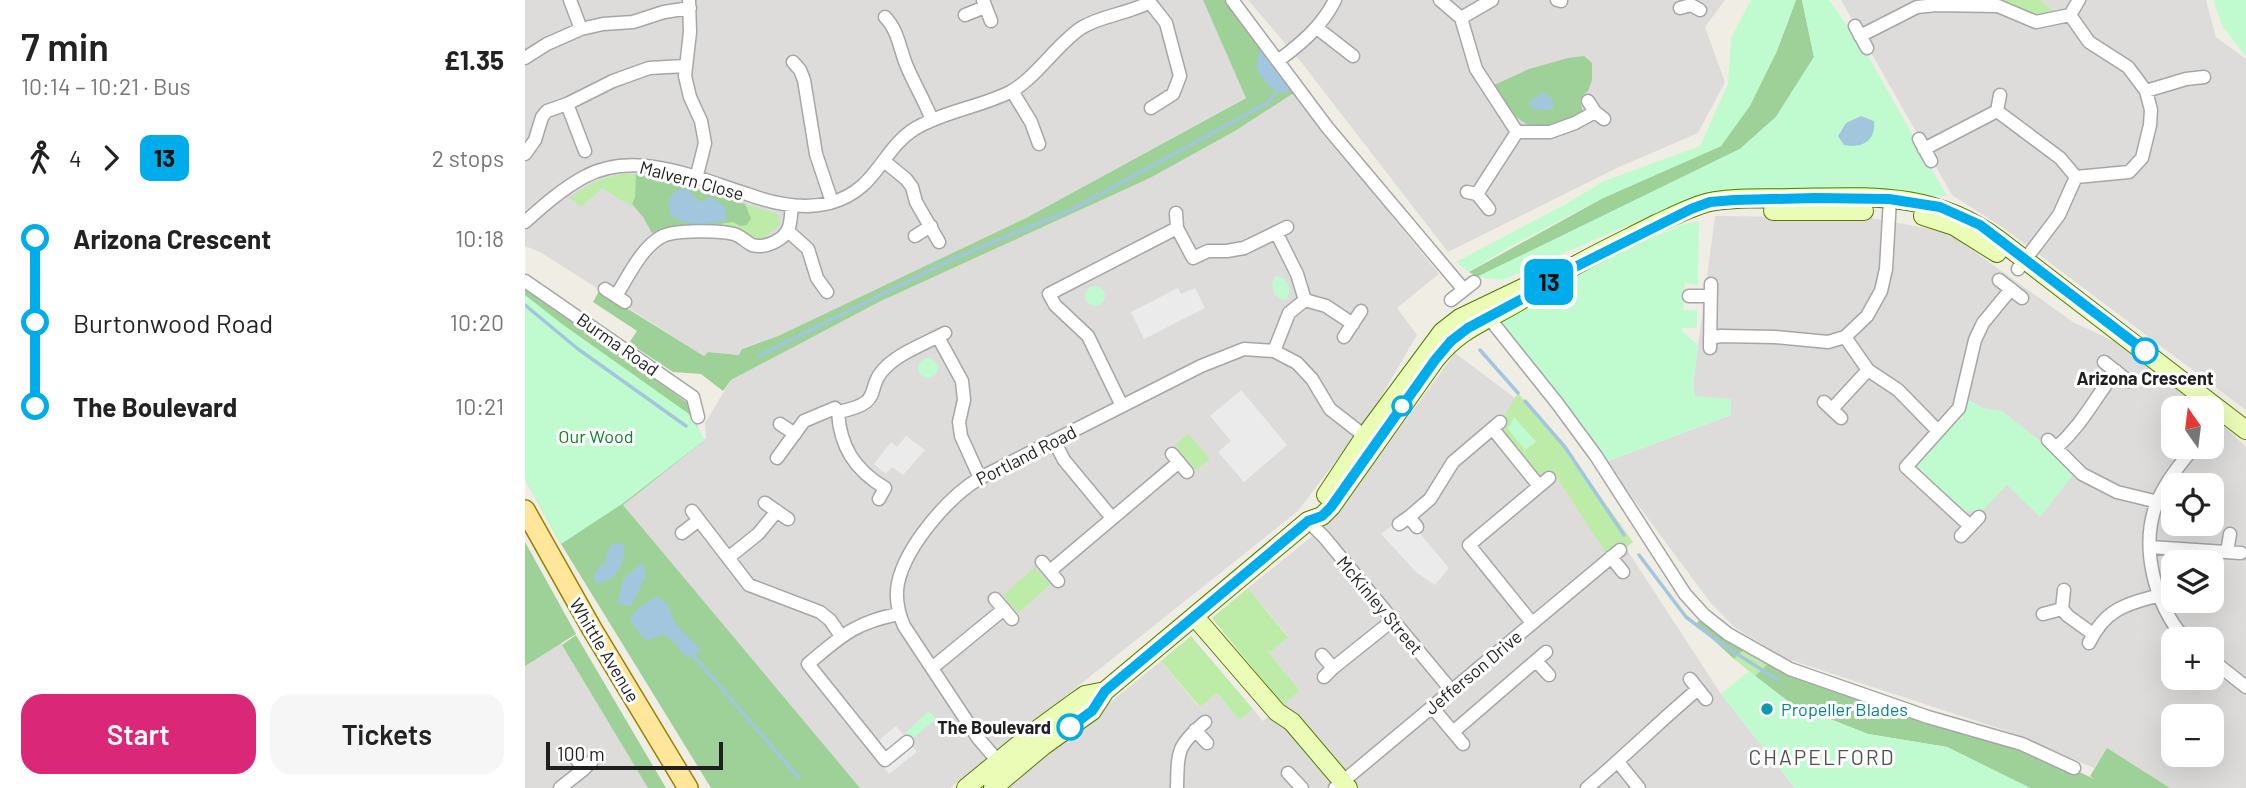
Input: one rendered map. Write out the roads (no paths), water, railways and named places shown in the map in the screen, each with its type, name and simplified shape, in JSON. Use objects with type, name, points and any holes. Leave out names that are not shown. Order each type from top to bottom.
[{"type":"main road","name":"Whittle Avenue","points":[[525,510],[688,788]]},
{"type":"street","points":[[570,0],[581,29]]},
{"type":"street","points":[[1232,0],[1327,127],[1409,223],[1469,286],[1451,300]]},
{"type":"street","points":[[1440,0],[1461,18],[1476,69],[1517,132]]},
{"type":"street","points":[[1461,18],[1492,0]]},
{"type":"street","points":[[1861,37],[1917,7],[1999,3],[2036,22],[2070,15],[2079,0]]},
{"type":"street","points":[[1149,1],[1166,23],[1180,76],[1173,94],[1149,108]]},
{"type":"street","name":"Malvern Close","points":[[525,222],[571,184],[600,170],[632,165],[650,166],[765,201],[792,206],[832,202],[866,184],[904,137],[916,128],[1012,91],[1081,28],[1101,18],[1132,11],[1149,1]]},
{"type":"street","points":[[1279,60],[1317,28],[1333,1]]},
{"type":"street","points":[[525,58],[547,44],[581,29],[633,22],[689,4],[686,86],[704,132],[703,158],[696,179]]},
{"type":"street","points":[[965,15],[984,4],[991,21]]},
{"type":"street","points":[[2070,15],[2089,42],[2128,67],[2146,91],[2151,110],[2150,125],[2139,164],[2129,172],[2076,177]]},
{"type":"street","points":[[882,16],[890,23],[898,38],[906,67],[920,90],[932,120]]},
{"type":"street","points":[[1317,28],[1353,56]]},
{"type":"street","points":[[791,60],[803,80],[816,154],[832,202]]},
{"type":"street","points":[[525,154],[547,111],[649,68],[685,66]]},
{"type":"street","points":[[2146,91],[2186,79],[2204,77]]},
{"type":"street","points":[[1012,91],[1031,122],[1040,146]]},
{"type":"street","points":[[1997,111],[2000,95]]},
{"type":"street","points":[[1517,132],[1550,132],[1599,116],[1588,100]]},
{"type":"street","points":[[567,104],[585,151]]},
{"type":"street","points":[[1997,111],[2060,158],[2076,177]]},
{"type":"street","points":[[1931,161],[1921,144],[1997,111]]},
{"type":"street","points":[[1317,136],[1327,127]]},
{"type":"street","points":[[1489,208],[1472,193],[1517,132]]},
{"type":"street","points":[[885,162],[912,187],[916,202],[939,242]]},
{"type":"street","points":[[2021,264],[2059,215],[2076,177]]},
{"type":"street","points":[[966,788],[1004,768],[1092,711],[1105,691],[1308,521],[1315,507],[1371,440],[1434,341],[1460,318],[1484,312],[1520,287],[1561,274],[1674,216],[1710,202],[1734,200],[1889,205],[1915,202],[1959,214],[1980,225],[2021,264],[2188,396]]},
{"type":"street","points":[[1689,296],[1710,290],[1710,343],[1721,336],[1828,342],[1845,337],[1867,316],[1881,291],[1886,269],[1889,205]]},
{"type":"street","points":[[615,295],[644,253],[666,234],[725,233],[762,246],[778,240],[788,231],[792,206]]},
{"type":"street","points":[[1176,213],[1177,228],[1193,258],[1209,251],[1236,251],[1281,230],[1305,300]]},
{"type":"street","points":[[1398,232],[1409,223]]},
{"type":"street","points":[[915,236],[931,226]]},
{"type":"street","points":[[1122,406],[1088,336],[1055,305],[1049,294],[1177,228]]},
{"type":"street","points":[[788,231],[808,249],[817,278],[827,292]]},
{"type":"street","points":[[1999,280],[2022,298]]},
{"type":"street","name":"Burma Road","points":[[525,281],[693,397],[698,417]]},
{"type":"street","points":[[1970,527],[1906,467],[1959,408],[1975,340],[1983,323],[2011,289]]},
{"type":"street","points":[[1305,300],[1326,306],[1353,324]]},
{"type":"street","points":[[1274,351],[1289,313],[1305,300]]},
{"type":"street","points":[[1344,337],[1361,311]]},
{"type":"street","points":[[1484,312],[1557,403],[1595,456],[1685,594],[1704,615],[1728,634],[1781,665],[1823,682],[2007,740],[2058,759],[2074,768]]},
{"type":"street","points":[[2100,324],[2186,396]]},
{"type":"street","points":[[838,412],[863,406],[872,396],[880,375],[888,365],[941,335],[962,381],[964,400],[960,422],[961,436],[980,478]]},
{"type":"street","points":[[1845,337],[1868,370],[1898,390],[1938,431]]},
{"type":"street","name":"Portland Road","points":[[899,614],[897,586],[909,555],[955,495],[980,478],[1236,351],[1253,348],[1287,356],[1304,369],[1330,409],[1371,440]]},
{"type":"street","points":[[2104,362],[2128,381]]},
{"type":"street","points":[[1832,410],[1868,370]]},
{"type":"street","points":[[2116,371],[2073,433],[2052,444],[2082,474],[2117,492],[2158,502]]},
{"type":"street","points":[[777,458],[809,417],[835,408],[841,435],[856,465],[885,488],[879,499]]},
{"type":"street","points":[[2224,421],[2246,430]]},
{"type":"street","points":[[780,424],[795,435]]},
{"type":"street","points":[[1408,523],[1430,499],[1453,462],[1497,426],[1544,482],[1463,549],[1532,623]]},
{"type":"street","points":[[2224,426],[2246,444]]},
{"type":"street","points":[[1054,441],[1064,460],[1112,518]]},
{"type":"street","points":[[2176,627],[2160,595],[2150,547],[2158,502],[2175,470],[2184,459]]},
{"type":"street","points":[[1050,571],[1179,463]]},
{"type":"street","points":[[765,503],[788,519]]},
{"type":"street","points":[[728,558],[758,534],[776,511]]},
{"type":"street","points":[[682,533],[695,515],[749,585],[809,606],[830,620],[841,636]]},
{"type":"street","name":"McKinley Street","points":[[1308,521],[1451,690]]},
{"type":"street","points":[[2150,547],[2234,552],[2230,534]]},
{"type":"street","name":"Jefferson Drive","points":[[1340,786],[1616,553],[1623,572]]},
{"type":"street","points":[[2064,590],[2062,609],[2091,638],[2109,614],[2119,608],[2160,595]]},
{"type":"street","points":[[932,668],[1004,609]]},
{"type":"street","points":[[2043,614],[2062,609]]},
{"type":"street","points":[[907,742],[885,760],[808,664],[841,636],[859,625],[899,614],[978,738],[1004,768]]},
{"type":"street","points":[[1195,617],[1277,712],[1292,722],[1340,786]]},
{"type":"street","points":[[1322,655],[1328,672],[1393,620]]},
{"type":"street","points":[[1453,732],[1541,657],[1549,675]]},
{"type":"street","points":[[2224,670],[2246,687]]},
{"type":"street","points":[[1587,788],[1698,689]]},
{"type":"street","points":[[1432,707],[1462,744]]},
{"type":"street","points":[[1177,788],[1178,753],[1184,741],[1200,726],[1207,743]]},
{"type":"street","points":[[560,788],[588,765],[574,756]]},
{"type":"street","points":[[1618,762],[1639,788]]},
{"type":"street","points":[[993,788],[1004,768]]},
{"type":"water","points":[[1260,49],[1271,51],[1290,78],[1290,88],[1286,93],[1272,87],[1256,67]]},
{"type":"water","points":[[1543,93],[1552,99],[1553,109],[1535,110],[1529,104]]},
{"type":"water","points":[[1861,116],[1874,121],[1873,133],[1867,142],[1857,146],[1844,145],[1838,136],[1846,123]]},
{"type":"water","points":[[688,189],[699,202],[712,197],[726,208],[726,220],[698,224],[671,216],[668,201],[676,190]]},
{"type":"water","points":[[620,543],[624,547],[621,566],[609,580],[596,583],[595,574],[605,563],[612,544]]},
{"type":"water","points":[[642,562],[646,575],[631,606],[617,604],[623,580]]},
{"type":"water","points":[[657,597],[666,603],[674,621],[701,651],[687,658],[675,643],[663,634],[648,640],[642,637],[630,620],[641,606]]},
{"type":"waterway","points":[[759,356],[953,259],[1073,209],[1269,102],[1276,92]]},
{"type":"waterway","points":[[525,305],[578,349],[686,426]]},
{"type":"waterway","points":[[1480,350],[1518,393]]},
{"type":"waterway","points":[[1525,401],[1565,447],[1624,535]]},
{"type":"waterway","points":[[1639,555],[1686,617],[1723,645],[1778,680]]},
{"type":"waterway","points":[[693,655],[799,778]]},
{"type":"place","name":"Arizona Crescent","points":[[2145,351]]},
{"type":"place","name":"Propeller Blades","points":[[1767,709]]},
{"type":"place","name":"The Boulevard","points":[[1070,727]]},
{"type":"district","name":"CHAPELFORD","points":[[1822,756]]},
{"type":"park label","name":"Our Wood","points":[[596,436]]}]
